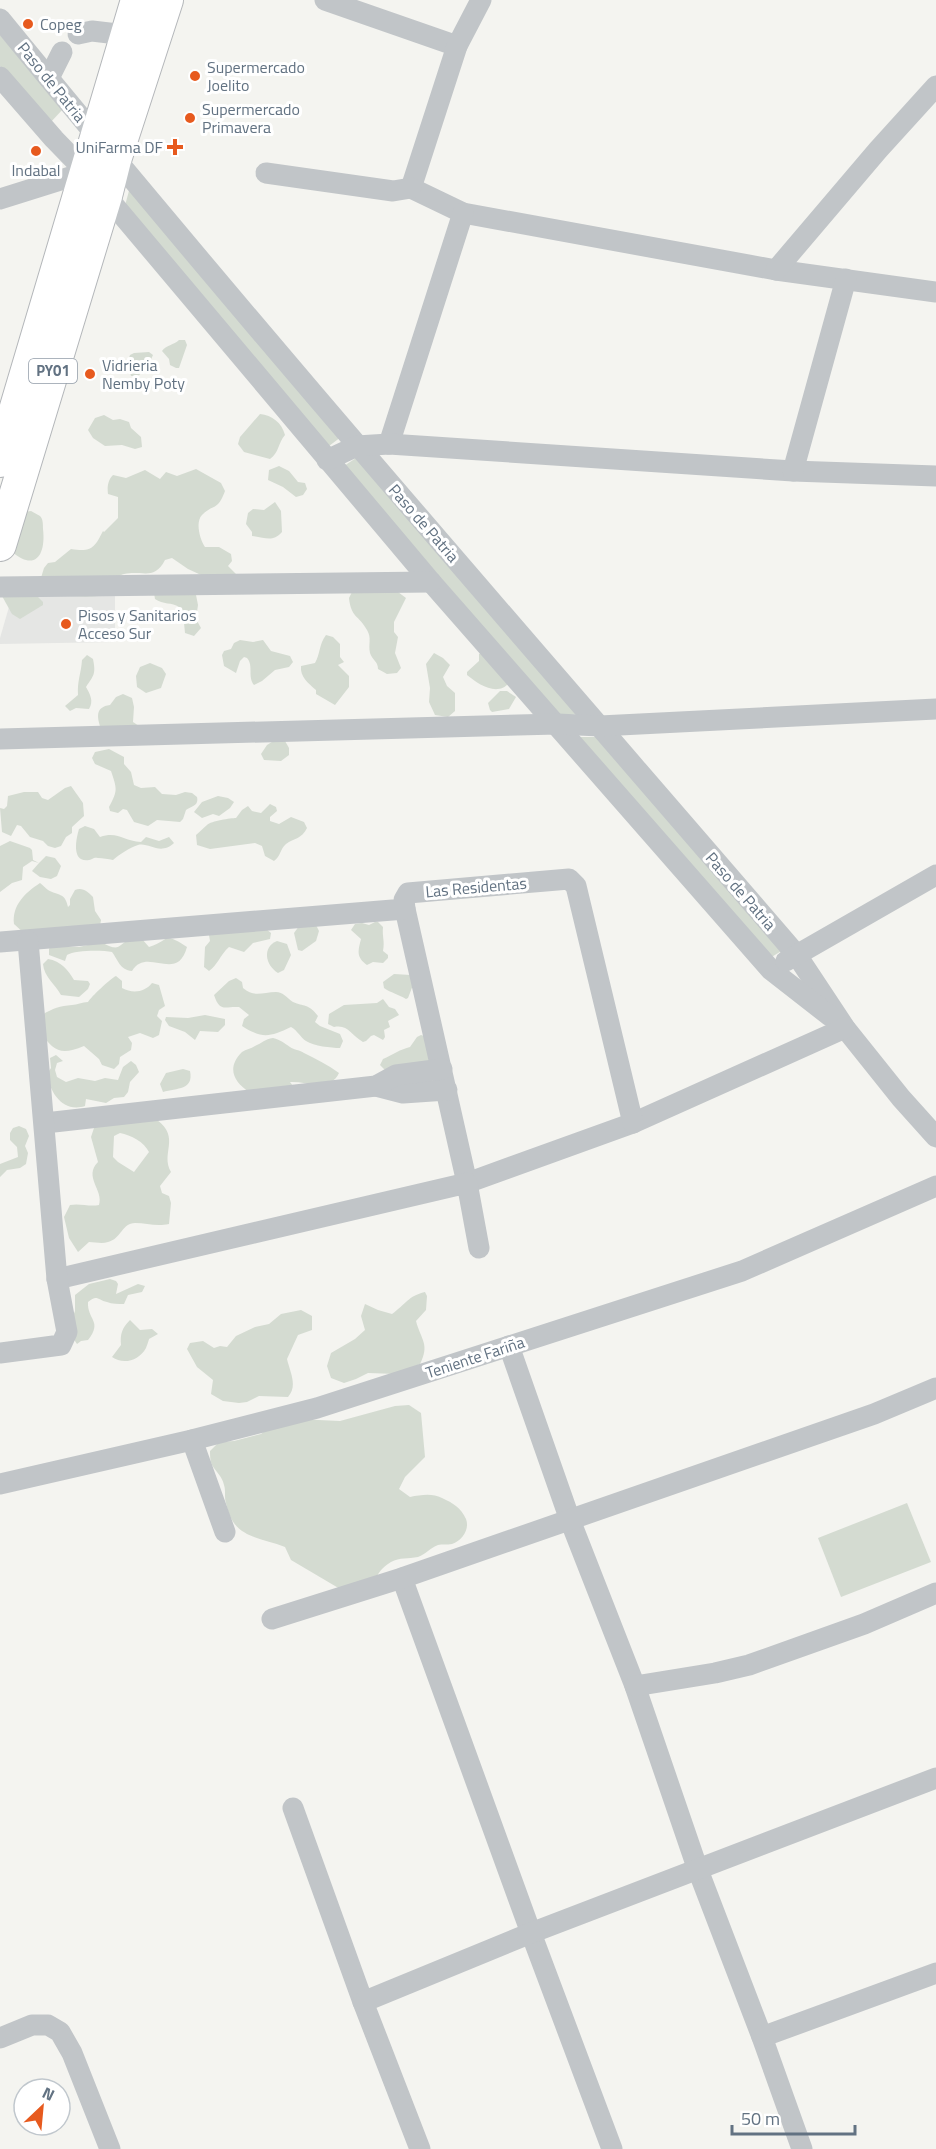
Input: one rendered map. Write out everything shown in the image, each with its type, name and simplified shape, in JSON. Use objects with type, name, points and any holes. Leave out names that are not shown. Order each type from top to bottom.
[{"type":"highway","name":"PY01","points":[[0,545],[106,196],[106,149],[126,35],[137,0]]},
{"type":"highway","name":"PY01","points":[[2,448],[86,172],[106,149],[168,0]]},
{"type":"street","points":[[325,0],[457,46]]},
{"type":"street","points":[[411,188],[457,46],[481,0]]},
{"type":"street","name":"Paso de Patria","points":[[0,19],[106,149],[357,446],[796,954],[845,1028],[901,1098],[936,1137]]},
{"type":"street","points":[[78,34],[92,31],[126,35]]},
{"type":"street","points":[[49,78],[62,52]]},
{"type":"street","name":"Paso de Patria","points":[[0,77],[86,172],[431,582],[771,970],[845,1028]]},
{"type":"street","points":[[776,270],[936,86]]},
{"type":"street","points":[[54,139],[65,143],[75,136],[80,126],[77,113]]},
{"type":"street","points":[[0,199],[86,172]]},
{"type":"street","points":[[266,173],[393,191],[411,188],[463,213],[776,270],[936,292]]},
{"type":"street","points":[[389,444],[463,213]]},
{"type":"street","points":[[793,471],[846,279]]},
{"type":"street","points":[[327,460],[357,446],[389,444],[793,471],[936,476]]},
{"type":"street","points":[[0,586],[431,582]]},
{"type":"street","points":[[0,739],[557,724],[600,726],[936,709]]},
{"type":"street","points":[[771,970],[936,874]]},
{"type":"street","name":"Las Residentas","points":[[0,942],[405,909],[404,900],[408,893],[569,879],[576,886],[633,1123]]},
{"type":"street","points":[[405,909],[447,1090],[479,1248]]},
{"type":"street","points":[[0,1353],[61,1346],[67,1332],[57,1279],[28,941]]},
{"type":"street","points":[[57,1279],[467,1183],[633,1123],[845,1028]]},
{"type":"street","points":[[376,1086],[396,1075],[442,1069]]},
{"type":"street","points":[[45,1123],[376,1086],[403,1093],[447,1090]]},
{"type":"street","name":"Teniente Fariña","points":[[0,1484],[192,1440],[317,1408],[742,1271],[936,1186]]},
{"type":"street","points":[[509,1346],[570,1520],[635,1686],[698,1870],[802,2149]]},
{"type":"street","points":[[272,1619],[402,1578],[570,1520],[874,1414],[936,1388]]},
{"type":"street","points":[[192,1440],[225,1532]]},
{"type":"street","points":[[402,1578],[612,2149]]},
{"type":"street","points":[[635,1686],[749,1665],[864,1624],[936,1593]]},
{"type":"street","points":[[363,2002],[531,1933],[936,1778]]},
{"type":"street","points":[[293,1808],[363,2002],[420,2149]]},
{"type":"street","points":[[762,2037],[936,1973]]},
{"type":"street","points":[[0,2038],[32,2025],[48,2025],[60,2032],[72,2053],[110,2149]]},
{"type":"shaded area","points":[[0,35],[63,109],[50,123],[0,66]]},
{"type":"shaded area","points":[[130,187],[341,437],[329,446],[123,213]]},
{"type":"shaded area","points":[[179,340],[185,340],[187,345],[179,368],[176,368],[170,365],[169,359],[162,351]]},
{"type":"shaded area","points":[[149,352],[153,355],[147,368],[138,376],[131,376],[130,372],[134,366],[128,360],[130,355]]},
{"type":"shaded area","points":[[260,414],[276,420],[285,435],[270,459],[244,452],[238,444],[240,437]]},
{"type":"shaded area","points":[[104,415],[113,420],[120,419],[129,422],[131,428],[141,437],[142,447],[135,449],[122,445],[105,446],[93,438],[88,430],[95,418]]},
{"type":"shaded area","points":[[359,456],[580,714],[560,716],[344,466]]},
{"type":"shaded area","points":[[279,466],[289,471],[298,482],[305,483],[307,489],[303,495],[296,497],[283,487],[268,480],[269,470]]},
{"type":"shaded area","points":[[196,469],[221,483],[225,491],[217,505],[206,511],[200,518],[201,540],[205,547],[219,547],[231,554],[232,561],[228,566],[238,576],[212,580],[188,569],[172,558],[165,560],[152,573],[121,575],[109,592],[98,596],[63,595],[40,581],[48,563],[55,562],[71,549],[91,548],[103,531],[118,518],[118,497],[108,494],[108,484],[113,475],[126,478],[145,470],[160,479],[166,472],[177,476]]},
{"type":"shaded area","points":[[275,502],[281,511],[282,532],[272,538],[252,536],[246,524],[248,513],[253,509],[264,510]]},
{"type":"shaded area","points":[[31,511],[42,519],[44,538],[38,557],[27,560],[12,552],[24,512]]},
{"type":"shaded area","name":"Pisos y Sanitarios Acceso Sur","points":[[115,592],[115,642],[0,644],[13,593]]},
{"type":"shaded area","points":[[352,592],[398,592],[406,598],[394,622],[394,632],[398,637],[395,653],[401,668],[397,673],[387,674],[378,669],[370,653],[368,633],[352,609],[349,598]]},
{"type":"shaded area","points":[[154,593],[196,595],[198,605],[196,619],[201,628],[194,636],[185,633],[184,623],[178,617],[179,607],[158,601]]},
{"type":"shaded area","points":[[2,596],[37,596],[43,605],[20,619],[12,614]]},
{"type":"shaded area","points":[[326,635],[333,637],[340,644],[340,657],[344,662],[338,665],[349,676],[349,687],[335,705],[316,694],[316,690],[305,680],[301,670],[301,666],[315,663]]},
{"type":"shaded area","points":[[240,640],[253,642],[263,640],[271,651],[290,656],[293,662],[289,667],[275,670],[254,685],[247,658],[244,657],[240,661],[236,673],[224,666],[222,655],[224,651],[231,649],[234,643]]},
{"type":"shaded area","points":[[482,652],[509,683],[504,687],[488,688],[467,675],[467,672],[479,661],[479,654]]},
{"type":"shaded area","points":[[434,653],[450,665],[443,677],[447,686],[455,693],[455,711],[448,717],[435,715],[429,702],[430,688],[426,664]]},
{"type":"shaded area","points":[[87,655],[93,659],[94,668],[93,677],[86,687],[91,703],[89,709],[76,708],[70,711],[65,706],[78,695],[82,660]]},
{"type":"shaded area","points":[[150,663],[162,668],[166,674],[161,688],[146,693],[137,687],[136,676],[140,667]]},
{"type":"shaded area","points":[[500,691],[507,691],[516,697],[509,709],[492,712],[488,703]]},
{"type":"shaded area","points":[[123,694],[132,698],[133,722],[139,726],[101,729],[98,713],[105,706],[110,705],[116,697]]},
{"type":"shaded area","points":[[580,737],[600,737],[783,950],[770,958]]},
{"type":"shaded area","points":[[275,740],[285,741],[289,748],[289,755],[281,761],[264,760],[261,754],[267,745]]},
{"type":"shaded area","points":[[109,749],[124,757],[124,764],[131,772],[134,785],[141,788],[155,787],[162,794],[192,793],[197,797],[196,804],[186,810],[180,822],[157,820],[148,826],[134,822],[127,810],[123,809],[118,813],[110,811],[109,807],[116,789],[111,771],[95,764],[92,758],[95,752]]},
{"type":"shaded area","points":[[71,786],[83,803],[84,816],[72,827],[72,833],[66,837],[61,846],[55,848],[48,846],[43,841],[30,837],[21,826],[17,825],[11,836],[2,832],[0,808],[4,809],[7,806],[8,796],[24,792],[38,792],[42,798],[48,800]]},
{"type":"shaded area","points":[[218,796],[234,802],[219,816],[213,814],[202,818],[194,812],[202,802]]},
{"type":"shaded area","points":[[270,804],[276,807],[277,811],[270,817],[270,821],[279,824],[291,817],[304,822],[307,828],[300,836],[286,844],[274,861],[265,856],[262,846],[255,843],[210,849],[197,845],[196,835],[209,824],[236,818],[248,806],[252,811],[261,813]]},
{"type":"shaded area","points":[[85,826],[94,829],[100,837],[111,835],[141,842],[146,837],[159,841],[169,837],[174,843],[169,847],[159,849],[138,845],[113,860],[95,858],[83,860],[77,854],[76,844],[79,829]]},
{"type":"shaded area","points":[[10,841],[30,848],[33,860],[39,863],[32,861],[23,867],[22,880],[12,883],[0,892],[0,846]]},
{"type":"shaded area","points":[[46,856],[55,858],[61,866],[57,876],[51,879],[40,877],[32,871]]},
{"type":"shaded area","points":[[40,883],[48,890],[63,897],[68,907],[75,890],[80,889],[87,892],[93,897],[95,911],[101,920],[100,926],[25,934],[14,924],[15,911],[25,895]]},
{"type":"shaded area","points":[[302,922],[316,925],[319,931],[316,941],[302,951],[298,950],[294,933]]},
{"type":"shaded area","points":[[375,922],[383,927],[383,951],[388,958],[383,963],[373,962],[367,965],[359,954],[361,939],[351,930],[355,924],[369,925]]},
{"type":"shaded area","points":[[266,929],[271,933],[270,939],[253,943],[244,952],[229,947],[212,969],[209,971],[204,967],[205,947],[210,941],[209,935]]},
{"type":"shaded area","points":[[132,937],[142,939],[149,947],[170,938],[187,947],[182,958],[176,963],[146,962],[138,964],[132,971],[122,967],[112,952],[76,952],[67,955],[65,961],[49,955],[51,946],[79,947],[101,942],[118,947]]},
{"type":"shaded area","points":[[277,941],[287,944],[291,955],[284,970],[278,973],[270,965],[267,956],[269,947]]},
{"type":"shaded area","points":[[48,959],[64,966],[74,980],[88,981],[90,984],[88,989],[79,997],[61,995],[44,969],[43,964]]},
{"type":"shaded area","points":[[394,974],[411,975],[413,985],[408,998],[384,988],[383,982]]},
{"type":"shaded area","points":[[116,976],[122,981],[122,988],[130,991],[142,990],[152,983],[159,985],[165,1006],[159,1010],[157,1016],[162,1021],[159,1035],[153,1038],[140,1033],[128,1037],[132,1043],[131,1050],[120,1057],[119,1064],[114,1069],[102,1065],[99,1059],[84,1046],[63,1051],[49,1044],[40,1032],[42,1015],[60,1007],[88,1002]]},
{"type":"shaded area","points":[[236,978],[242,982],[243,988],[251,993],[278,992],[293,1002],[311,1009],[318,1016],[315,1022],[340,1034],[343,1041],[340,1048],[309,1043],[291,1027],[272,1035],[261,1035],[242,1026],[244,1019],[249,1015],[239,1007],[221,1006],[214,995],[229,981]]},
{"type":"shaded area","points":[[383,999],[399,1015],[388,1021],[390,1027],[384,1030],[383,1040],[374,1035],[363,1042],[343,1027],[328,1024],[329,1014],[344,1005],[377,1003]]},
{"type":"shaded area","points":[[205,1015],[225,1019],[225,1025],[218,1032],[200,1031],[195,1040],[185,1032],[169,1026],[165,1020],[166,1017],[188,1018]]},
{"type":"shaded area","points":[[421,1035],[424,1036],[430,1061],[385,1070],[380,1065],[383,1059],[410,1047]]},
{"type":"shaded area","points":[[273,1038],[339,1073],[335,1079],[324,1084],[290,1082],[293,1086],[249,1092],[236,1079],[234,1064],[242,1052]]},
{"type":"shaded area","points":[[56,1055],[63,1061],[57,1063],[55,1070],[57,1077],[66,1082],[78,1078],[95,1081],[105,1078],[118,1080],[123,1067],[131,1061],[139,1072],[130,1082],[128,1092],[124,1097],[114,1098],[106,1103],[86,1099],[85,1106],[70,1107],[59,1100],[51,1088],[47,1074],[51,1068],[50,1058]]},
{"type":"shaded area","points":[[183,1069],[190,1071],[191,1077],[187,1085],[163,1092],[160,1084],[166,1073]]},
{"type":"shaded area","points":[[157,1120],[164,1127],[169,1139],[168,1165],[171,1172],[160,1186],[162,1193],[169,1196],[171,1203],[169,1224],[131,1224],[124,1228],[116,1238],[103,1243],[89,1242],[78,1252],[69,1238],[64,1217],[70,1205],[99,1205],[99,1194],[93,1178],[94,1168],[98,1162],[91,1137],[95,1125]],"holes":[[[120,1133],[141,1142],[149,1152],[134,1172],[113,1157],[114,1136]]]},
{"type":"shaded area","points":[[19,1126],[26,1129],[29,1136],[25,1146],[28,1153],[26,1164],[20,1168],[7,1170],[0,1177],[0,1164],[18,1157],[17,1147],[10,1140],[10,1133],[13,1128]]},
{"type":"shaded area","points":[[110,1279],[118,1284],[116,1294],[138,1284],[145,1286],[142,1292],[128,1295],[124,1304],[96,1298],[88,1302],[94,1329],[88,1340],[77,1344],[73,1338],[71,1321],[75,1311],[75,1295],[89,1284]]},
{"type":"shaded area","points":[[425,1292],[426,1310],[416,1321],[424,1342],[420,1364],[396,1374],[368,1373],[344,1383],[331,1378],[327,1366],[331,1353],[355,1339],[365,1330],[361,1316],[365,1304],[392,1314],[411,1298]]},
{"type":"shaded area","points":[[301,1310],[312,1316],[312,1330],[298,1335],[287,1359],[293,1384],[288,1397],[259,1396],[239,1403],[223,1401],[211,1394],[213,1380],[197,1367],[187,1349],[190,1343],[203,1341],[214,1348],[227,1347],[236,1336],[255,1327],[269,1324],[281,1314]]},
{"type":"shaded area","points":[[130,1320],[140,1330],[152,1329],[158,1334],[149,1339],[146,1348],[135,1359],[121,1361],[112,1357],[121,1345],[122,1331]]},
{"type":"shaded area","points":[[409,1405],[421,1413],[425,1457],[405,1477],[399,1489],[410,1497],[434,1495],[456,1506],[464,1515],[467,1523],[466,1531],[459,1540],[452,1544],[438,1545],[418,1557],[391,1562],[380,1571],[374,1583],[352,1596],[291,1560],[285,1547],[256,1538],[234,1524],[226,1503],[225,1487],[210,1460],[210,1451],[219,1442],[234,1441],[261,1434],[272,1425],[297,1419],[340,1421],[395,1406]]},
{"type":"shaded area","points":[[907,1503],[931,1562],[841,1597],[818,1538]]},
{"type":"place","name":"Copeg","points":[[28,24]]},
{"type":"place","name":"Supermercado Joelito","points":[[195,76]]},
{"type":"place","name":"Supermercado Primavera","points":[[190,118]]},
{"type":"place","name":"UniFarma DF","points":[[175,147]]},
{"type":"place","name":"Indabal","points":[[36,151]]},
{"type":"place","name":"Vidrieria Nemby Poty","points":[[90,374]]},
{"type":"place","name":"Pisos y Sanitarios Acceso Sur","points":[[66,624]]}]
